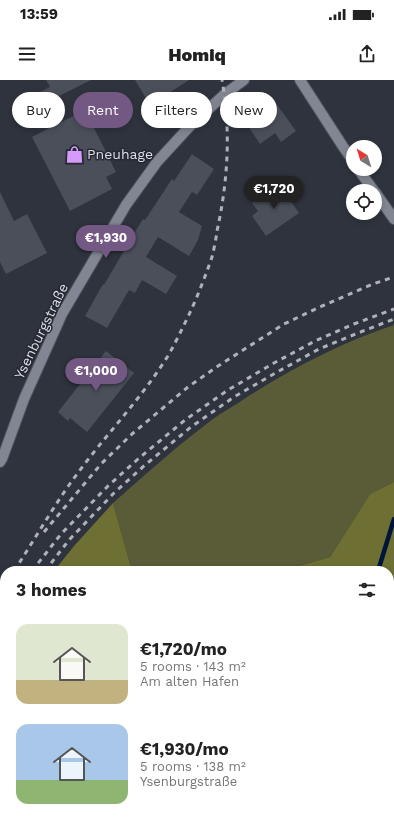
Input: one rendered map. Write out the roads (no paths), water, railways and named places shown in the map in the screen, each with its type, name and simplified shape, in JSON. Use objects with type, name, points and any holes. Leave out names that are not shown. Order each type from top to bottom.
[{"type":"street","name":"Ysenburgstraße","points":[[1,460],[24,399],[62,314],[126,205],[157,162],[190,126],[225,94],[244,80]]},
{"type":"street","points":[[300,80],[346,151]]},
{"type":"street","points":[[382,203],[394,219]]},
{"type":"waterway","points":[[380,566],[394,519]]},
{"type":"railway","points":[[17,566],[52,510],[69,486],[154,377],[170,353],[196,300],[212,257],[224,193],[227,156],[227,118],[222,80]]},
{"type":"railway","points":[[44,532],[101,464],[132,434],[188,387],[284,324],[373,284],[394,277]]},
{"type":"railway","points":[[36,566],[61,534],[108,486],[185,420],[228,390],[315,341],[394,309]]},
{"type":"railway","points":[[49,566],[69,540],[114,493],[191,427],[234,397],[319,349],[394,319]]},
{"type":"place","name":"Pneuhage","points":[[74,154]]}]
